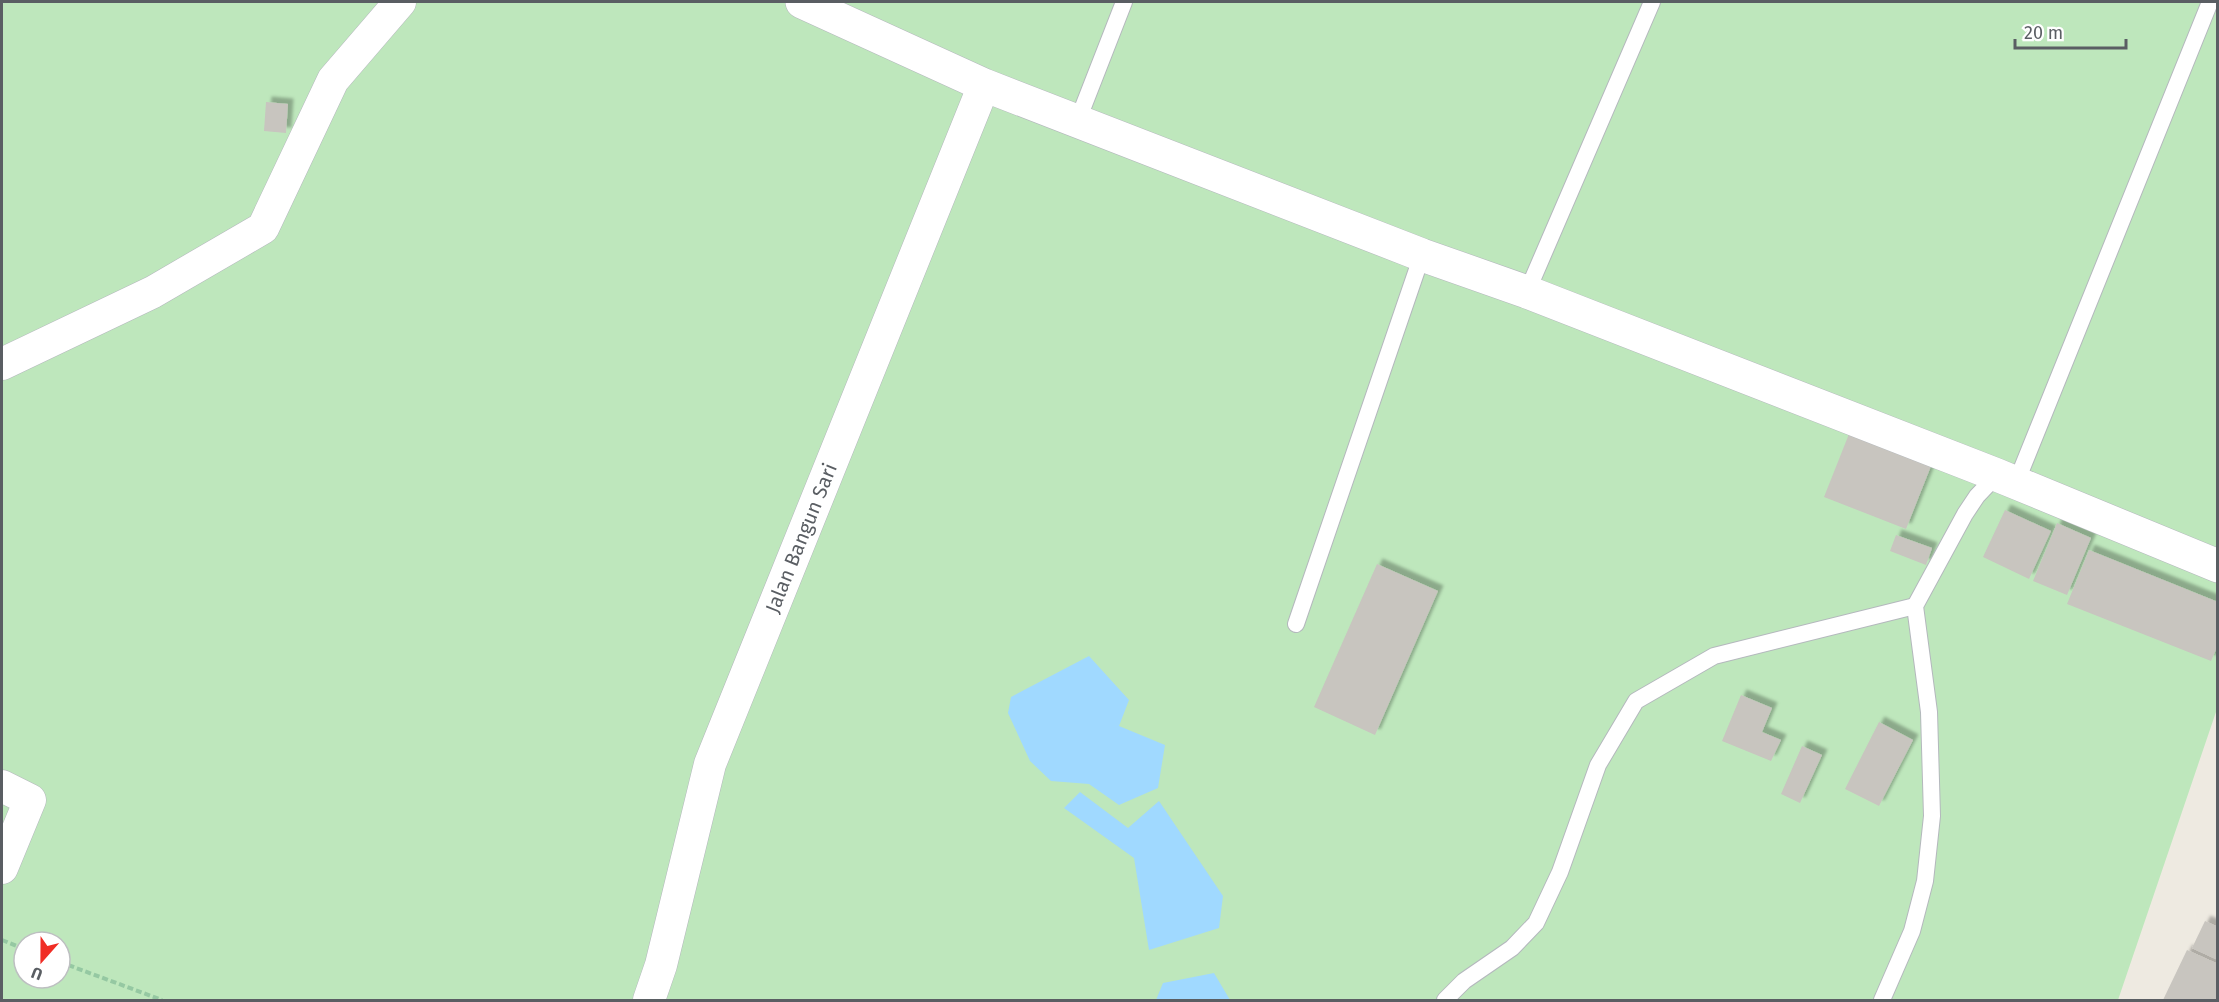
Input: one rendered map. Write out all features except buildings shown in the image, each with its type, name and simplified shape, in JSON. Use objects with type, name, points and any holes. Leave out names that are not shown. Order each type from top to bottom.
[{"type":"street","points":[[2,364],[153,292],[263,228],[333,80],[400,2]]},
{"type":"street","points":[[802,2],[984,85],[1422,255],[1527,292],[2006,479],[2217,566]]},
{"type":"street","name":"Jalan Bangun Sari","points":[[649,1000],[661,965],[710,764],[984,85]]},
{"type":"street","points":[[2,786],[30,800],[2,868]]},
{"type":"lane","points":[[1078,120],[1124,2]]},
{"type":"lane","points":[[1527,292],[1652,2]]},
{"type":"lane","points":[[1882,1000],[1912,931],[1925,881],[1932,816],[1929,712],[1915,606],[1977,496],[2006,479],[2210,2]]},
{"type":"lane","points":[[1296,624],[1422,255]]},
{"type":"lane","points":[[1445,1000],[1464,981],[1512,948],[1536,923],[1560,872],[1598,765],[1636,700],[1714,656],[1915,606]]},
{"type":"path","points":[[72,966],[162,1000]]},
{"type":"green space","points":[[2,2],[2217,2],[2217,709],[2118,1000],[2,1000]]},
{"type":"water","points":[[1089,656],[1129,700],[1119,726],[1165,745],[1158,788],[1119,805],[1089,784],[1051,781],[1030,761],[1008,713],[1011,697]]},
{"type":"water","points":[[1080,792],[1128,828],[1159,801],[1223,896],[1219,928],[1149,950],[1134,858],[1064,808]]},
{"type":"water","points":[[1214,973],[1230,1000],[1156,1000],[1163,983]]}]
